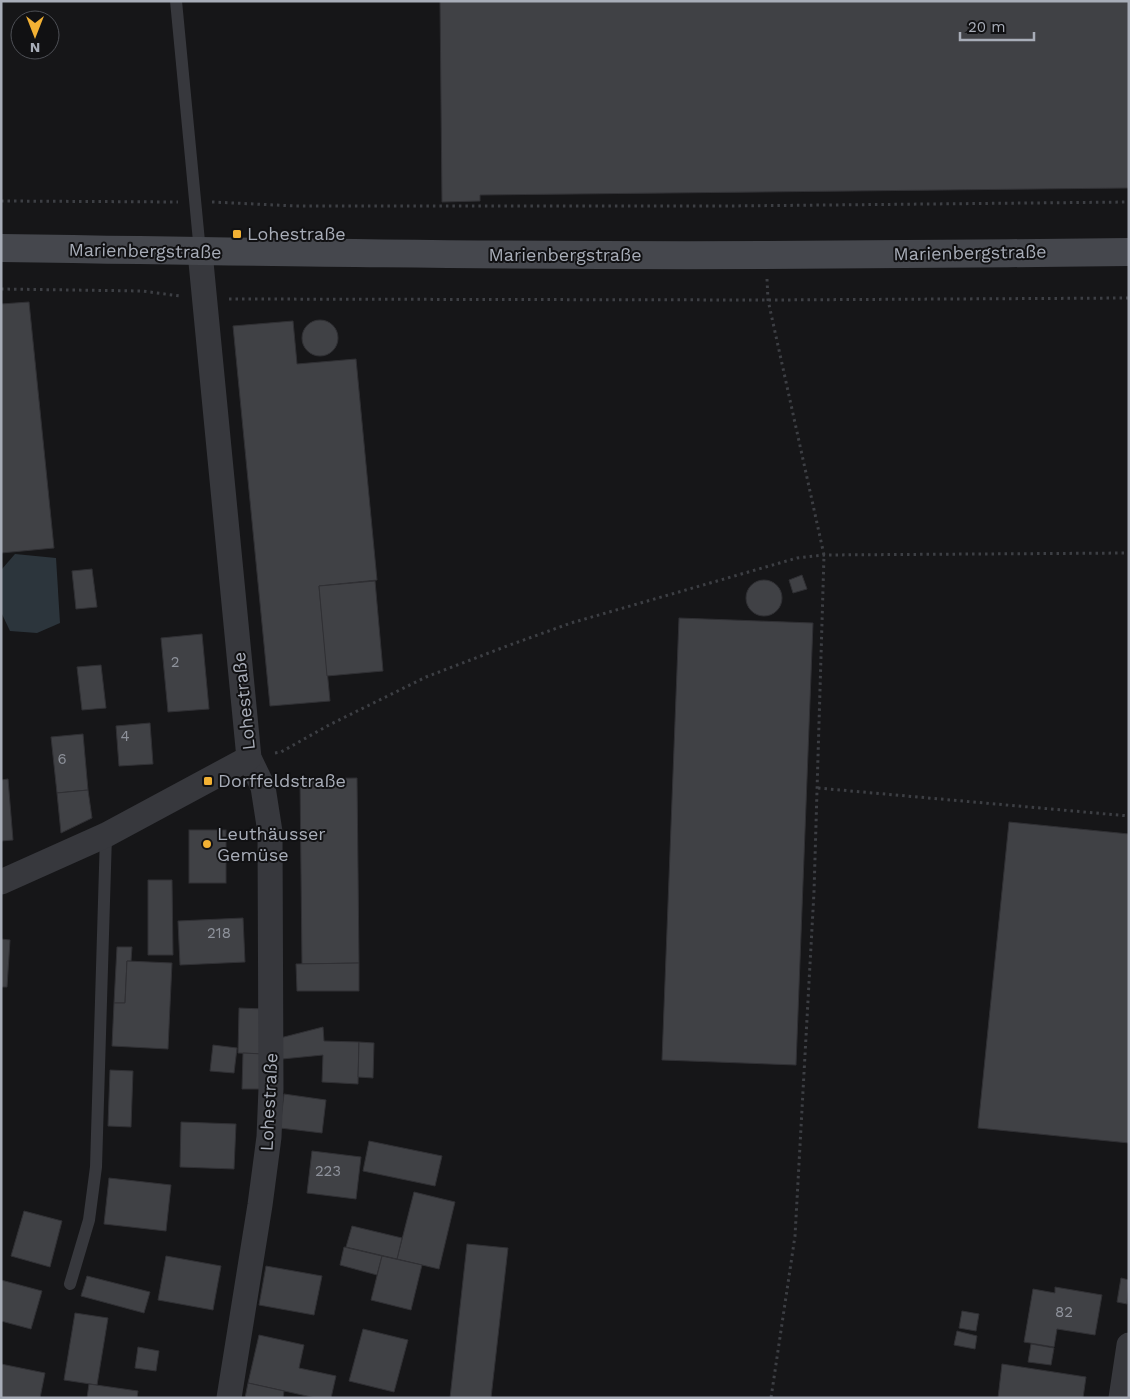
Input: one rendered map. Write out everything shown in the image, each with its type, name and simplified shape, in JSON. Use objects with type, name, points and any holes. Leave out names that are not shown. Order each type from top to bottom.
[{"type":"main road","name":"Marienbergstraße","points":[[1,248],[200,252],[767,256],[1129,252]]},
{"type":"street","name":"Lohestraße","points":[[200,252],[249,758],[263,787],[270,832],[271,1088],[269,1137],[229,1398]]},
{"type":"street","points":[[1,882],[106,836],[249,758]]},
{"type":"street","points":[[1121,1398],[1129,1345]]},
{"type":"lane","name":"Lohestraße","points":[[176,1],[200,252]]},
{"type":"lane","points":[[70,1284],[89,1220],[96,1167],[106,836]]},
{"type":"path","points":[[1,201],[195,202],[306,206],[728,206],[1129,202]]},
{"type":"path","points":[[767,256],[768,300],[824,556],[814,892],[795,1236],[771,1398]]},
{"type":"path","points":[[1,289],[142,291],[204,299],[768,300],[1129,298]]},
{"type":"path","points":[[249,758],[282,752],[329,725],[426,677],[571,623],[797,558],[824,556],[1129,553]]},
{"type":"path","points":[[818,788],[1129,816]]},
{"type":"shaded area","points":[[15,554],[56,558],[60,623],[37,633],[10,631],[1,612],[2,569]]},
{"type":"building","points":[[440,1],[1129,1],[1129,188],[480,195],[480,201],[442,202]]},
{"type":"building","points":[[29,302],[54,548],[1,553],[1,304]]},
{"type":"building","points":[[320,320],[327,321],[333,325],[337,331],[337,345],[333,351],[327,355],[320,356],[313,355],[307,351],[303,345],[302,338],[303,331],[307,325],[313,321]]},
{"type":"building","points":[[293,321],[297,364],[356,359],[377,580],[319,586],[330,701],[270,706],[233,326]]},
{"type":"building","points":[[92,569],[97,607],[76,609],[72,571]]},
{"type":"building","points":[[802,575],[807,589],[793,593],[789,580]]},
{"type":"building","points":[[764,580],[771,581],[777,585],[781,591],[781,605],[777,611],[771,615],[764,616],[757,615],[751,611],[747,605],[746,598],[747,591],[751,585],[757,581]]},
{"type":"building","points":[[375,581],[383,671],[327,676],[319,586]]},
{"type":"building","points":[[679,618],[813,623],[796,1065],[662,1060]]},
{"type":"building","points":[[202,634],[209,709],[168,712],[161,638]]},
{"type":"building","points":[[101,665],[106,708],[82,710],[77,667]]},
{"type":"building","points":[[150,723],[153,764],[119,766],[116,726]]},
{"type":"building","points":[[83,734],[88,790],[57,793],[51,737]]},
{"type":"building","points":[[357,778],[359,963],[302,964],[300,779]]},
{"type":"building","points":[[8,779],[13,840],[1,841],[1,780]]},
{"type":"building","points":[[88,790],[92,818],[61,833],[57,793]]},
{"type":"building","points":[[1009,822],[1129,834],[1129,1143],[978,1128]]},
{"type":"building","points":[[189,830],[226,830],[226,883],[189,883]]},
{"type":"building","points":[[148,880],[172,880],[173,955],[148,955]]},
{"type":"building","points":[[243,918],[245,962],[180,965],[178,921]]},
{"type":"building","points":[[1,939],[10,940],[7,987],[1,987]]},
{"type":"building","points":[[117,947],[132,947],[131,961],[127,961],[125,1003],[114,1003]]},
{"type":"building","points":[[127,961],[172,963],[168,1049],[112,1046],[114,1003],[125,1003]]},
{"type":"building","points":[[359,963],[359,991],[297,991],[296,964]]},
{"type":"building","points":[[239,1008],[264,1009],[263,1054],[238,1053]]},
{"type":"building","points":[[323,1027],[324,1041],[359,1042],[358,1084],[322,1082],[323,1055],[282,1059],[280,1038]]},
{"type":"building","points":[[359,1042],[374,1043],[373,1078],[358,1077]]},
{"type":"building","points":[[213,1045],[237,1048],[234,1073],[210,1071]]},
{"type":"building","points":[[243,1053],[263,1054],[262,1089],[242,1089]]},
{"type":"building","points":[[110,1070],[133,1071],[131,1127],[108,1126]]},
{"type":"building","points":[[284,1094],[326,1100],[322,1133],[280,1128]]},
{"type":"building","points":[[181,1122],[236,1124],[234,1169],[180,1167]]},
{"type":"building","points":[[369,1141],[442,1156],[435,1186],[363,1171]]},
{"type":"building","points":[[312,1151],[361,1157],[356,1199],[307,1193]]},
{"type":"building","points":[[109,1178],[171,1185],[166,1231],[104,1224]]},
{"type":"building","points":[[414,1192],[455,1202],[439,1269],[397,1259]]},
{"type":"building","points":[[24,1211],[62,1221],[50,1267],[11,1256]]},
{"type":"building","points":[[352,1226],[402,1238],[397,1259],[346,1247]]},
{"type":"building","points":[[467,1244],[508,1248],[491,1398],[450,1398]]},
{"type":"building","points":[[344,1247],[382,1256],[377,1275],[340,1265]]},
{"type":"building","points":[[166,1256],[221,1266],[213,1310],[158,1300]]},
{"type":"building","points":[[382,1256],[422,1265],[411,1310],[371,1300]]},
{"type":"building","points":[[266,1266],[322,1276],[314,1315],[259,1305]]},
{"type":"building","points":[[87,1276],[150,1292],[144,1313],[81,1296]]},
{"type":"building","points":[[1121,1278],[1129,1280],[1127,1304],[1117,1302]]},
{"type":"building","points":[[1,1280],[42,1291],[31,1329],[1,1321]]},
{"type":"building","points":[[1055,1287],[1102,1295],[1095,1335],[1057,1329],[1054,1347],[1024,1342],[1033,1289],[1055,1293]]},
{"type":"building","points":[[962,1311],[979,1314],[976,1331],[959,1328]]},
{"type":"building","points":[[75,1313],[108,1318],[97,1385],[64,1380]]},
{"type":"building","points":[[363,1329],[408,1340],[394,1392],[349,1381]]},
{"type":"building","points":[[957,1331],[977,1336],[975,1349],[954,1345]]},
{"type":"building","points":[[259,1335],[304,1345],[299,1368],[336,1376],[331,1398],[316,1398],[248,1383]]},
{"type":"building","points":[[1031,1344],[1054,1348],[1051,1365],[1028,1362]]},
{"type":"building","points":[[138,1347],[159,1351],[156,1371],[135,1368]]},
{"type":"building","points":[[1,1364],[45,1373],[40,1398],[1,1398]]},
{"type":"building","points":[[1002,1364],[1086,1377],[1083,1398],[998,1398]]},
{"type":"building","points":[[248,1383],[284,1391],[283,1398],[245,1398]]},
{"type":"building","points":[[89,1384],[138,1391],[137,1398],[87,1398]]},
{"type":"place","name":"Lohestraße","points":[[237,234]]},
{"type":"place","name":"Dorffeldstraße","points":[[208,781]]},
{"type":"place","name":"Leuthäusser Gemüse","points":[[207,844]]}]
